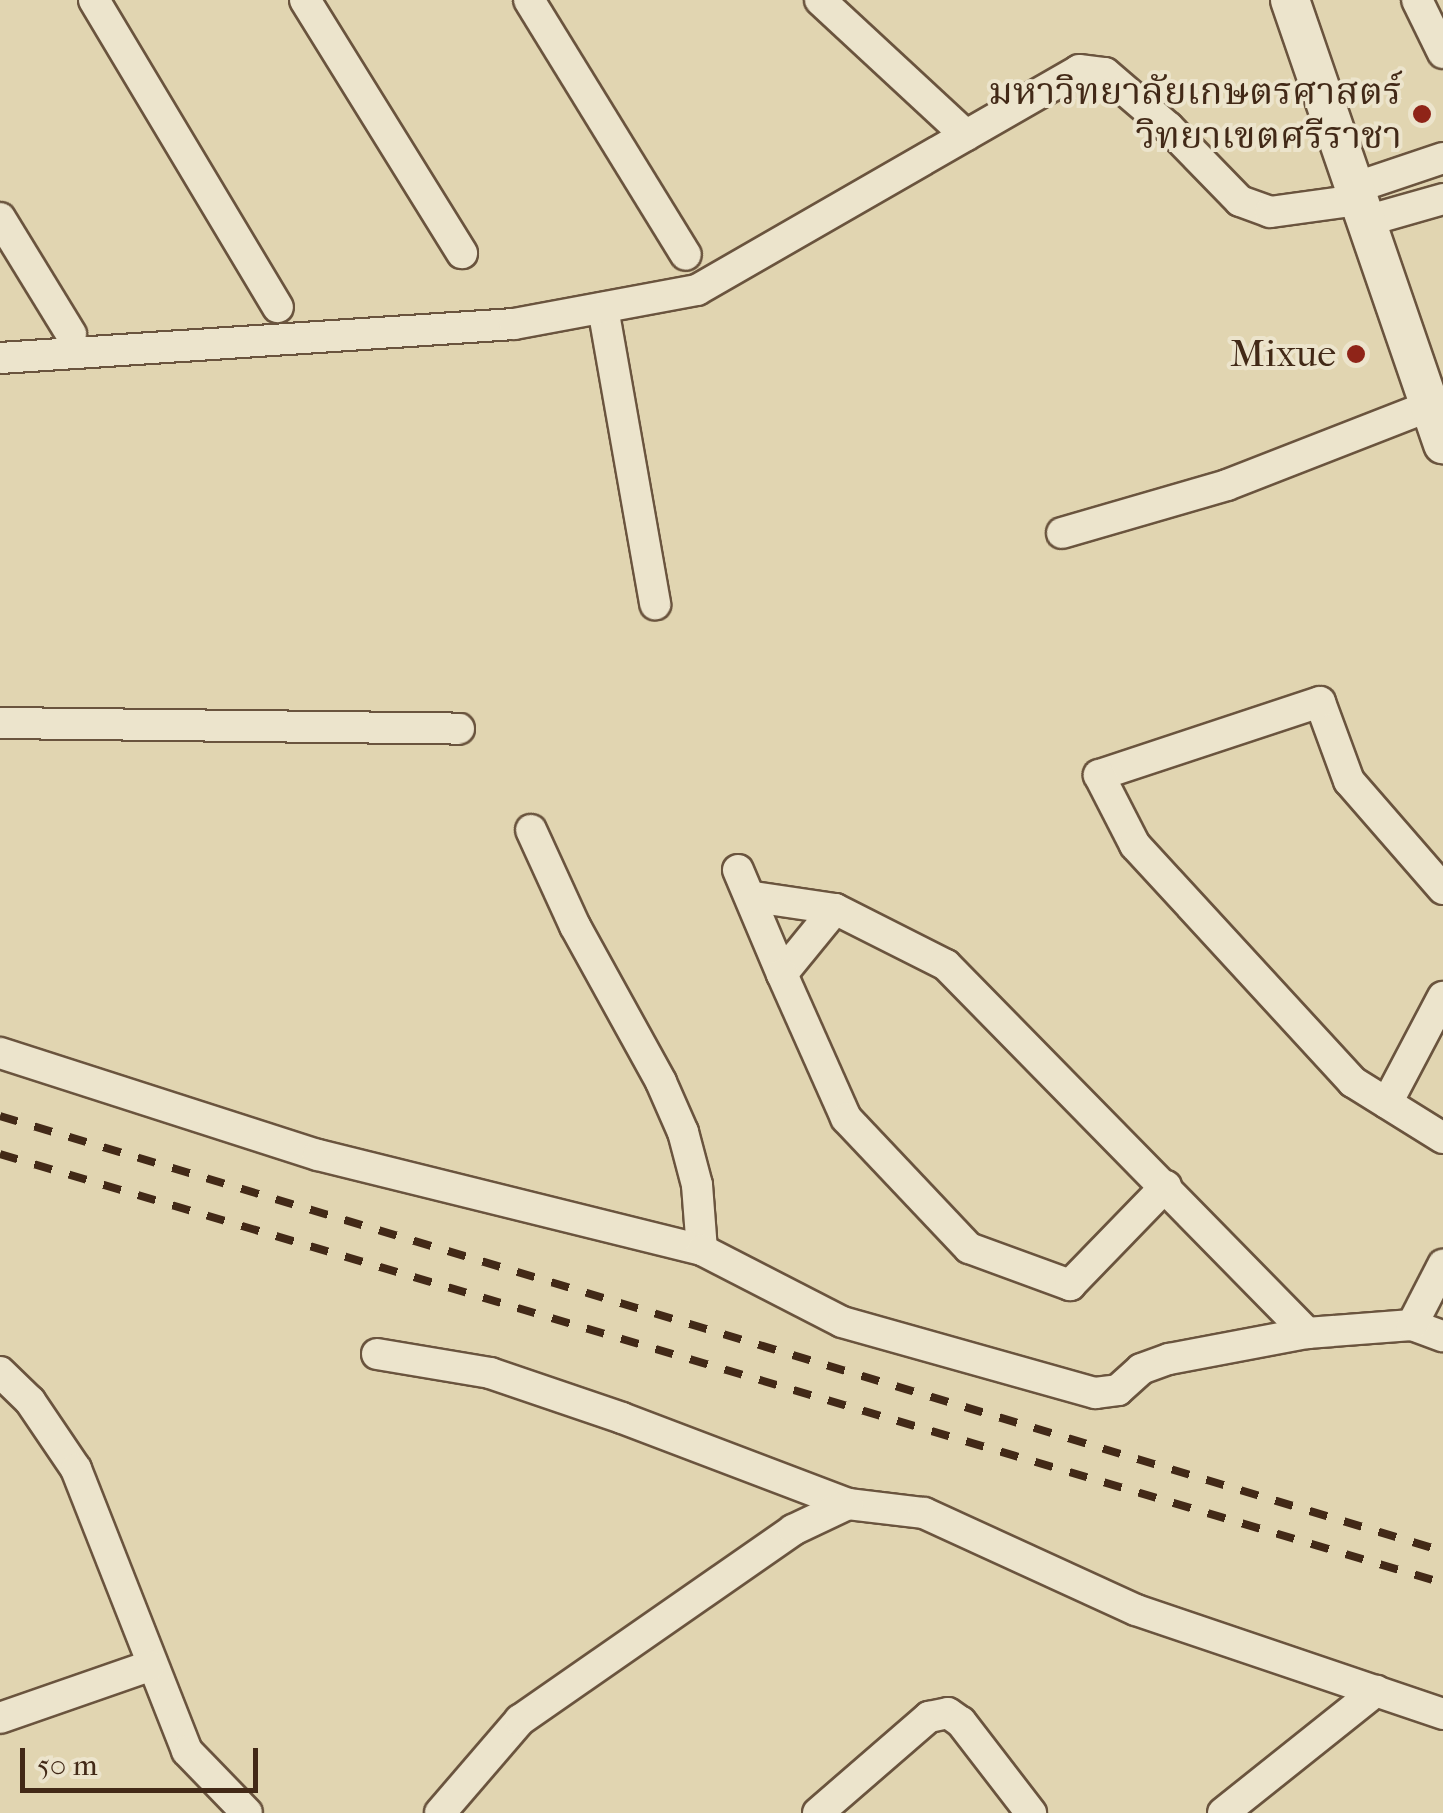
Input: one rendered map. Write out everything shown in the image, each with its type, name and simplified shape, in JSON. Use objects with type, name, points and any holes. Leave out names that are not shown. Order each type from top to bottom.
[{"type":"street","points":[[94,0],[278,307]]},
{"type":"street","points":[[305,0],[462,252]]},
{"type":"street","points":[[529,0],[686,256]]},
{"type":"street","points":[[820,0],[966,136]]},
{"type":"street","points":[[1290,0],[1443,444]]},
{"type":"street","points":[[1417,0],[1443,53]]},
{"type":"street","points":[[0,358],[514,324],[697,290],[1079,70],[1105,73],[1168,127],[1240,201],[1270,212],[1443,199]]},
{"type":"street","points":[[1359,203],[1443,158]]},
{"type":"street","points":[[0,218],[72,334]]},
{"type":"street","points":[[603,308],[655,604]]},
{"type":"street","points":[[1062,532],[1227,486],[1430,406]]},
{"type":"street","points":[[1443,889],[1349,781],[1320,702],[1099,775],[1134,845],[1353,1082],[1443,1138]]},
{"type":"street","points":[[0,723],[459,729]]},
{"type":"street","points":[[531,830],[575,926],[661,1082],[683,1132],[697,1185],[702,1250]]},
{"type":"street","points":[[738,870],[754,898],[782,974],[846,1118],[969,1248],[1070,1286],[1166,1186]]},
{"type":"street","points":[[754,898],[835,909],[946,966],[1306,1333]]},
{"type":"street","points":[[782,974],[835,909]]},
{"type":"street","points":[[1387,1104],[1443,998]]},
{"type":"street","points":[[0,1053],[318,1155],[702,1250],[842,1322],[1096,1393],[1118,1390],[1141,1368],[1169,1359],[1306,1333],[1412,1325],[1443,1336]]},
{"type":"street","points":[[1412,1325],[1443,1264]]},
{"type":"street","points":[[377,1354],[490,1373],[622,1418],[848,1504],[924,1513],[1136,1610],[1443,1714]]},
{"type":"street","points":[[0,1372],[30,1400],[76,1469],[149,1666],[186,1751],[247,1813]]},
{"type":"street","points":[[440,1813],[520,1720],[794,1530],[848,1504]]},
{"type":"street","points":[[0,1718],[149,1666]]},
{"type":"street","points":[[1224,1813],[1376,1691]]},
{"type":"street","points":[[818,1813],[929,1718],[948,1713],[961,1722],[1032,1813]]},
{"type":"railway","points":[[0,1116],[1443,1551]]},
{"type":"railway","points":[[0,1154],[1443,1583]]},
{"type":"place","name":"มหาวิทยาลัยเกษตรศาสตร์ วิทยาเขตศรีราชา","points":[[1422,114]]},
{"type":"place","name":"Mixue","points":[[1356,354]]}]
